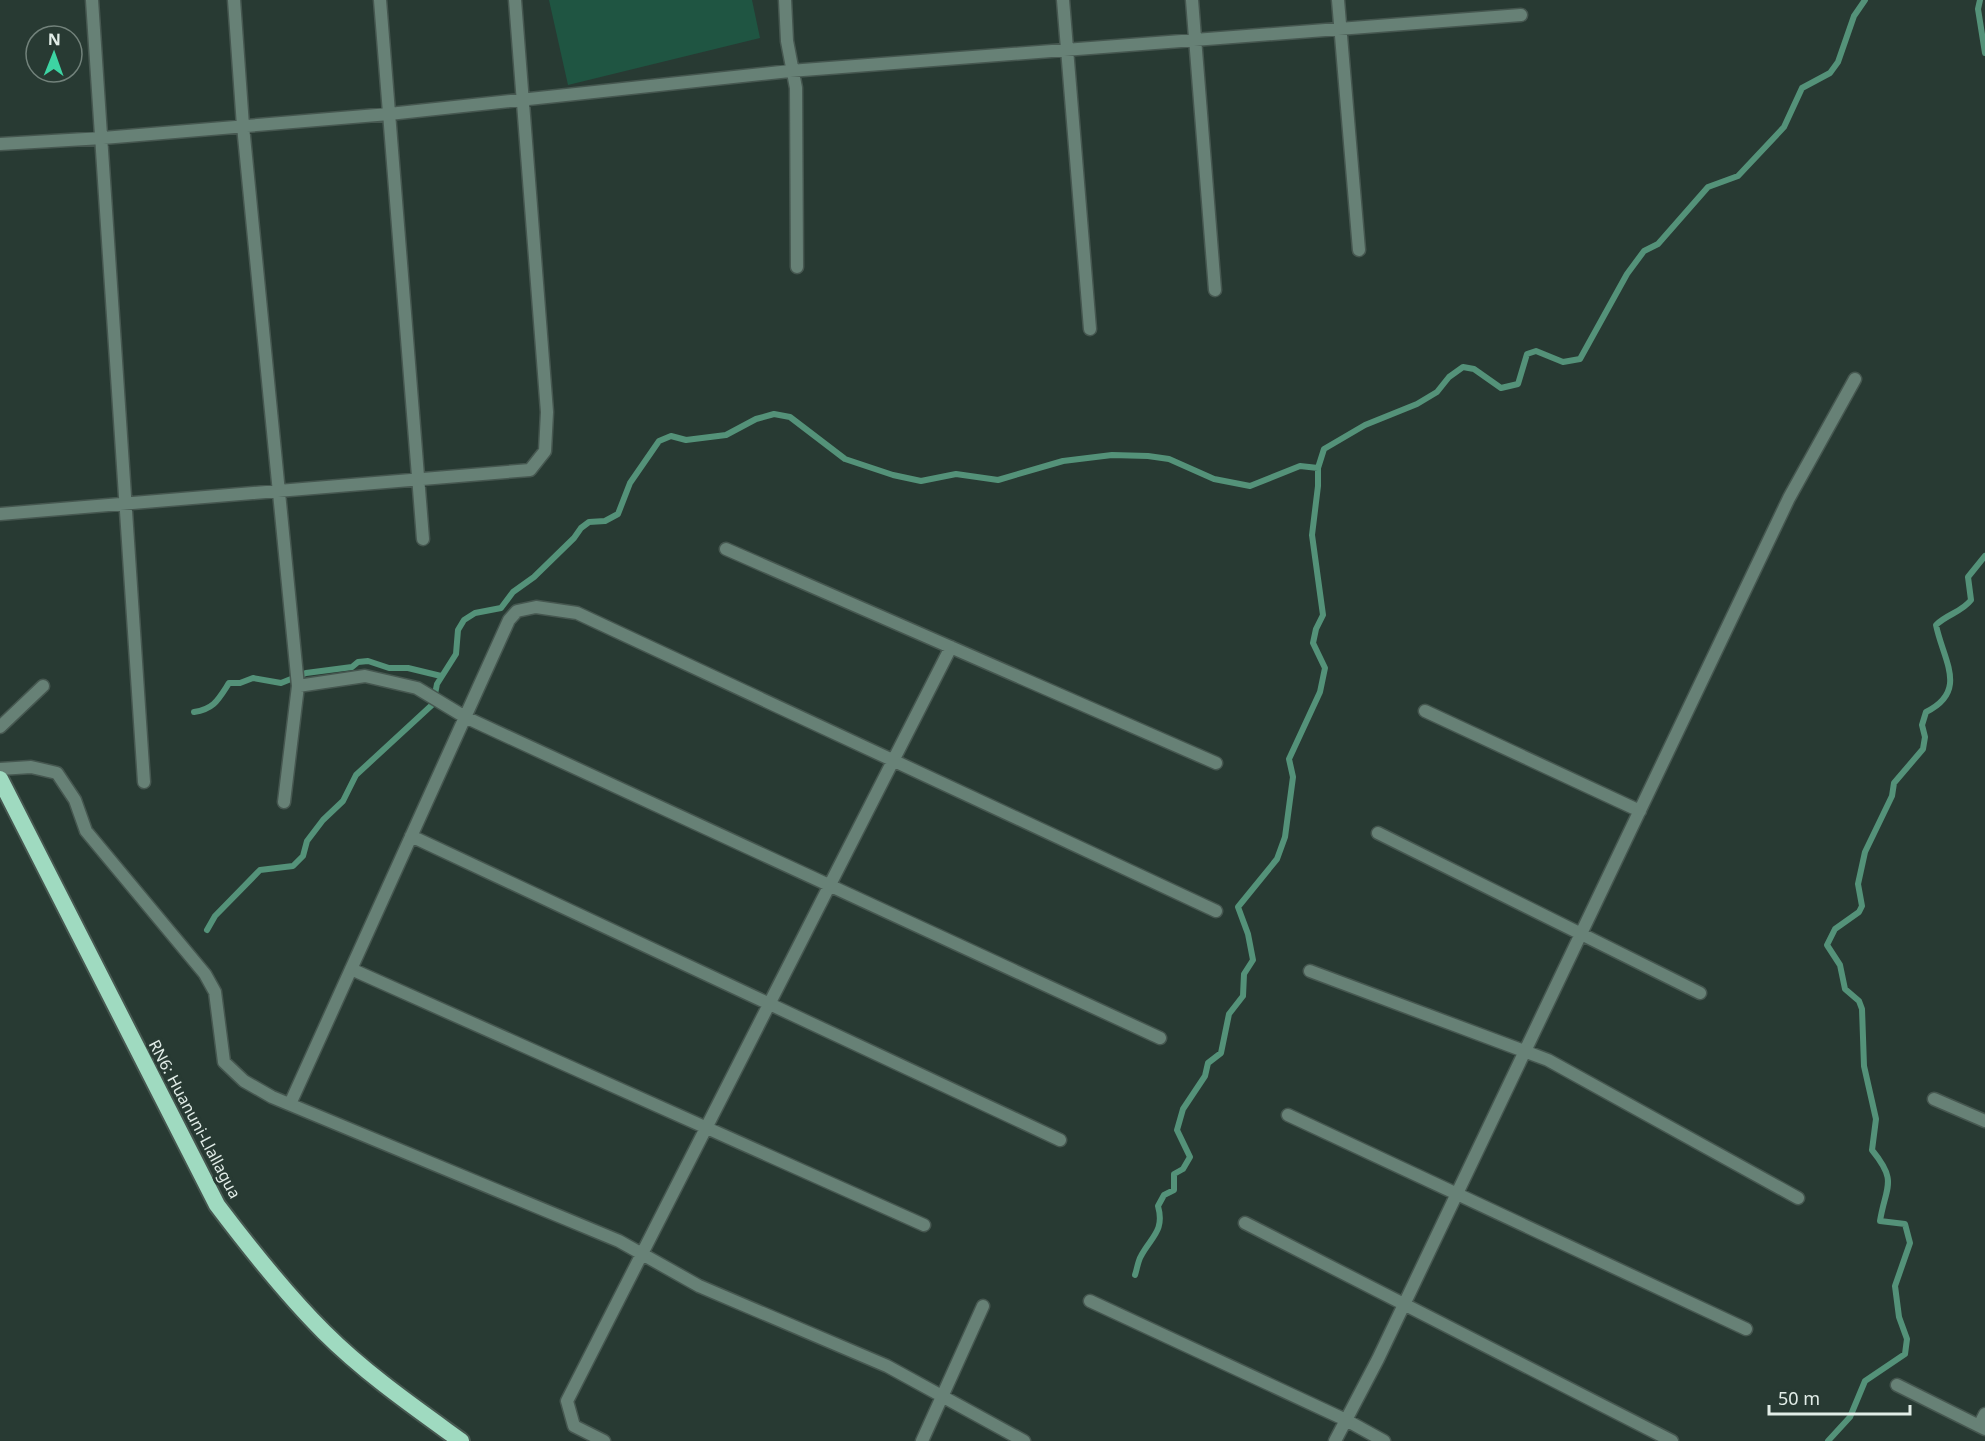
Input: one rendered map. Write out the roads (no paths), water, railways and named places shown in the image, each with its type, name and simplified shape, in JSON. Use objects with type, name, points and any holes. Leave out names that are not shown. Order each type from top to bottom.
[{"type":"highway","name":"RN6: Huanuni-Llallagua","points":[[0,779],[217,1205],[265,1269],[325,1333],[392,1391],[461,1441]]},
{"type":"street","points":[[92,0],[103,138],[144,782]]},
{"type":"street","points":[[234,0],[243,126],[298,686],[284,802]]},
{"type":"street","points":[[380,0],[423,539]]},
{"type":"street","points":[[0,514],[277,489],[530,470],[545,451],[547,412],[515,0]]},
{"type":"street","points":[[786,0],[787,41],[796,88],[798,267]]},
{"type":"street","points":[[1063,0],[1090,329]]},
{"type":"street","points":[[1192,0],[1215,290]]},
{"type":"street","points":[[1338,0],[1359,250]]},
{"type":"street","points":[[0,144],[103,138],[389,114],[793,71],[1521,15]]},
{"type":"street","points":[[1335,1441],[1405,1304],[1789,498],[1855,379]]},
{"type":"street","points":[[726,549],[1216,763]]},
{"type":"street","points":[[290,1104],[509,620],[517,610],[536,607],[577,614],[1216,911]]},
{"type":"street","points":[[604,1441],[574,1426],[567,1401],[891,760],[951,647]]},
{"type":"street","points":[[298,686],[365,676],[417,688],[465,717],[1160,1038]]},
{"type":"street","points":[[0,727],[43,686]]},
{"type":"street","points":[[1425,711],[1640,812]]},
{"type":"street","points":[[0,769],[31,767],[57,773],[75,800],[86,831],[205,974],[215,992],[224,1062],[244,1082],[290,1104],[619,1241],[699,1286],[886,1366],[1024,1441]]},
{"type":"street","points":[[1378,833],[1700,993]]},
{"type":"street","points":[[411,836],[768,1006],[1060,1140]]},
{"type":"street","points":[[351,969],[707,1126],[924,1225]]},
{"type":"street","points":[[1310,971],[1548,1060],[1798,1198]]},
{"type":"street","points":[[1934,1100],[1985,1121]]},
{"type":"street","points":[[1288,1115],[1458,1192],[1746,1329]]},
{"type":"street","points":[[1245,1223],[1672,1441]]},
{"type":"street","points":[[1090,1300],[1346,1420],[1384,1441]]},
{"type":"street","points":[[922,1441],[983,1306]]},
{"type":"street","points":[[1897,1385],[1983,1423]]},
{"type":"waterway","points":[[1135,1275],[1140,1258],[1158,1228],[1160,1222],[1158,1206],[1164,1195],[1174,1190],[1174,1174],[1183,1169],[1190,1157],[1177,1130],[1183,1109],[1205,1076],[1208,1063],[1221,1053],[1229,1014],[1243,996],[1244,974],[1253,960],[1248,934],[1238,907],[1277,859],[1285,837],[1293,777],[1289,759],[1320,692],[1325,668],[1313,643],[1316,629],[1323,615],[1312,535],[1318,468],[1324,449],[1365,425],[1417,404],[1437,392],[1449,377],[1463,367],[1474,369],[1501,388],[1518,384],[1527,354],[1536,351],[1563,362],[1580,359],[1627,274],[1644,251],[1658,244],[1708,187],[1738,176],[1784,127],[1802,88],[1830,73],[1838,62],[1854,16],[1865,0]]},
{"type":"waterway","points":[[1980,0],[1978,9],[1985,53]]},
{"type":"waterway","points":[[207,930],[215,916],[260,870],[293,866],[303,856],[307,841],[323,820],[343,801],[356,775],[433,704],[437,684],[456,654],[458,630],[464,620],[475,613],[501,608],[513,592],[534,577],[574,538],[581,528],[589,522],[605,521],[618,514],[630,483],[659,441],[671,436],[686,440],[726,435],[756,419],[774,414],[790,417],[845,459],[893,475],[921,481],[956,474],[998,480],[1063,461],[1112,455],[1169,459],[1214,479],[1250,486],[1300,466],[1318,468]]},
{"type":"waterway","points":[[1828,1441],[1850,1417],[1865,1381],[1905,1354],[1907,1339],[1899,1317],[1895,1286],[1910,1243],[1905,1224],[1880,1221],[1888,1177],[1872,1150],[1876,1119],[1864,1066],[1862,1009],[1859,1001],[1845,989],[1840,965],[1827,945],[1835,929],[1859,912],[1862,906],[1858,884],[1865,852],[1892,796],[1894,783],[1923,749],[1925,737],[1922,725],[1926,712],[1939,704],[1947,694],[1950,674],[1936,625],[1971,600],[1968,577],[1985,556]]},
{"type":"waterway","points":[[194,712],[206,709],[215,703],[229,683],[240,683],[253,678],[281,683],[306,673],[352,667],[358,662],[368,661],[389,668],[408,668],[441,676]]}]
